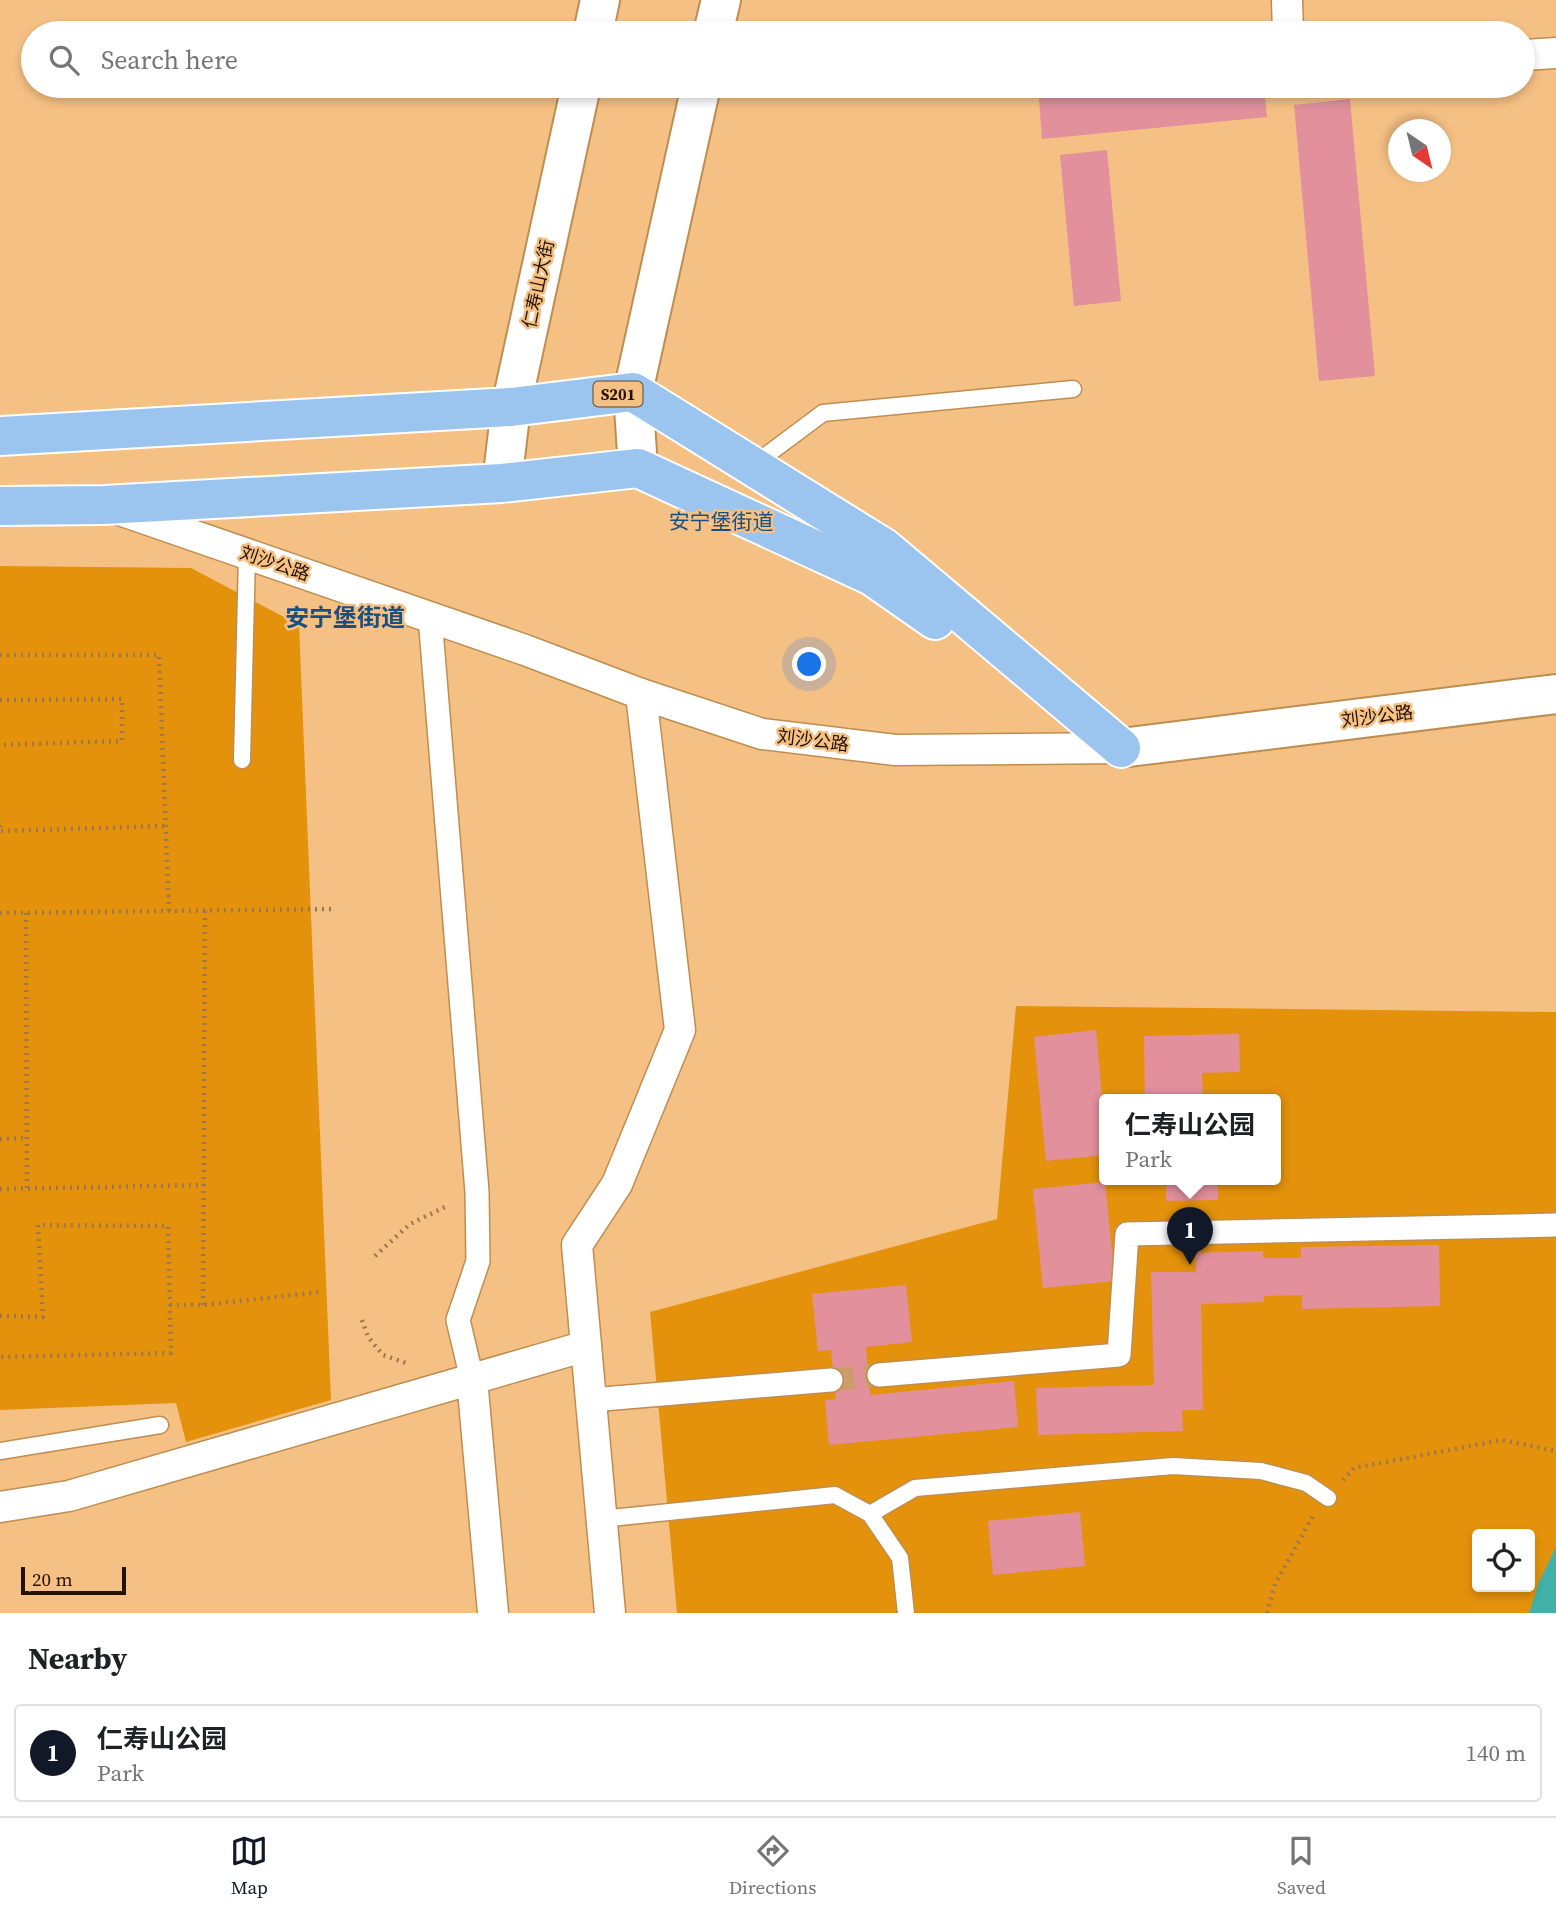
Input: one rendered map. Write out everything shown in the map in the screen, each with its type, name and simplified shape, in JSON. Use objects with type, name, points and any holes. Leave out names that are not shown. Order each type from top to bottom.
[{"type":"main road","points":[[596,21],[600,0]]},
{"type":"main road","points":[[716,21],[720,0]]},
{"type":"main road","name":"仁寿山大街","points":[[502,483],[511,407],[578,98]]},
{"type":"main road","points":[[638,468],[633,392],[698,98]]},
{"type":"main road","name":"S201","points":[[0,436],[511,407],[633,392],[884,548],[1121,747]]},
{"type":"main road","points":[[0,506],[104,505],[502,483],[638,468],[872,576],[1121,747]]},
{"type":"main road","name":"刘沙公路","points":[[1121,747],[1556,694]]},
{"type":"street","points":[[1287,0],[1288,21]]},
{"type":"street","points":[[1535,54],[1556,53]]},
{"type":"street","name":"刘沙公路","points":[[104,505],[762,734],[895,750],[1121,747]]},
{"type":"street","points":[[430,617],[477,1192],[478,1261],[458,1320],[471,1379],[493,1613]]},
{"type":"street","points":[[610,1613],[577,1245],[617,1184],[680,1030],[641,694]]},
{"type":"street","points":[[879,1376],[1119,1354],[1127,1234],[1556,1224]]},
{"type":"street","points":[[0,1507],[69,1496],[586,1346]]},
{"type":"street","points":[[591,1400],[831,1380]]},
{"type":"lane","points":[[752,466],[822,413],[1073,389]]},
{"type":"lane","points":[[242,760],[247,554]]},
{"type":"lane","points":[[0,1451],[160,1425]]},
{"type":"lane","points":[[870,1514],[915,1488],[1173,1466],[1261,1471],[1306,1483],[1328,1498]]},
{"type":"lane","points":[[601,1519],[835,1495],[870,1514],[900,1558],[906,1613]]},
{"type":"path","points":[[0,655],[159,655],[169,911]]},
{"type":"path","points":[[0,700],[122,699],[122,741],[0,745]]},
{"type":"path","points":[[0,825],[0,831],[166,826]]},
{"type":"path","points":[[0,913],[332,909]]},
{"type":"path","points":[[203,1305],[205,910]]},
{"type":"path","points":[[26,912],[27,1189]]},
{"type":"path","points":[[0,1139],[27,1138]]},
{"type":"path","points":[[0,1189],[204,1185]]},
{"type":"path","points":[[375,1256],[410,1224],[477,1192]]},
{"type":"path","points":[[0,1316],[43,1317],[38,1225],[168,1226],[171,1353],[0,1357]]},
{"type":"path","points":[[170,1305],[203,1305],[320,1292]]},
{"type":"path","points":[[362,1320],[368,1337],[383,1355],[413,1366]]},
{"type":"path","points":[[1267,1613],[1275,1584],[1314,1513],[1354,1468],[1502,1440],[1556,1451]]},
{"type":"shaded area","points":[[0,566],[191,568],[299,625],[331,1400],[186,1442],[176,1403],[0,1410]]},
{"type":"shaded area","points":[[1016,1006],[1556,1012],[1556,1613],[677,1613],[650,1312],[997,1219]]},
{"type":"water","points":[[1556,1547],[1556,1613],[1529,1613],[1539,1582]]},
{"type":"building","points":[[1039,98],[1265,98],[1267,117],[1042,139]]},
{"type":"building","points":[[1350,99],[1375,376],[1319,381],[1294,105]]},
{"type":"building","points":[[1107,150],[1121,301],[1074,306],[1060,155]]},
{"type":"building","points":[[1096,1030],[1102,1094],[1099,1094],[1099,1156],[1046,1161],[1034,1037]]},
{"type":"building","points":[[1239,1034],[1240,1072],[1202,1073],[1203,1094],[1145,1094],[1144,1036]]},
{"type":"building","points":[[1099,1183],[1099,1185],[1105,1185],[1115,1281],[1043,1288],[1033,1189]]},
{"type":"building","points":[[1166,1185],[1218,1185],[1218,1200],[1166,1201]]},
{"type":"building","points":[[1439,1245],[1440,1306],[1302,1309],[1302,1295],[1264,1296],[1264,1302],[1201,1304],[1203,1410],[1182,1410],[1183,1431],[1038,1435],[1036,1388],[1154,1385],[1151,1272],[1196,1272],[1196,1253],[1263,1251],[1263,1258],[1301,1258],[1301,1247]]},
{"type":"building","points":[[906,1285],[912,1342],[866,1347],[870,1395],[1014,1381],[1018,1427],[829,1445],[825,1400],[836,1399],[831,1350],[818,1351],[812,1294]]},
{"type":"building","points":[[1080,1512],[1085,1566],[993,1575],[988,1521]]},
{"type":"tunnel","points":[[831,1380],[879,1375]]},
{"type":"place","name":"仁寿山公园","points":[[1190,1265]]},
{"type":"district","name":"安宁堡街道","points":[[721,521]]},
{"type":"district","name":"安宁堡街道","points":[[345,617]]}]
